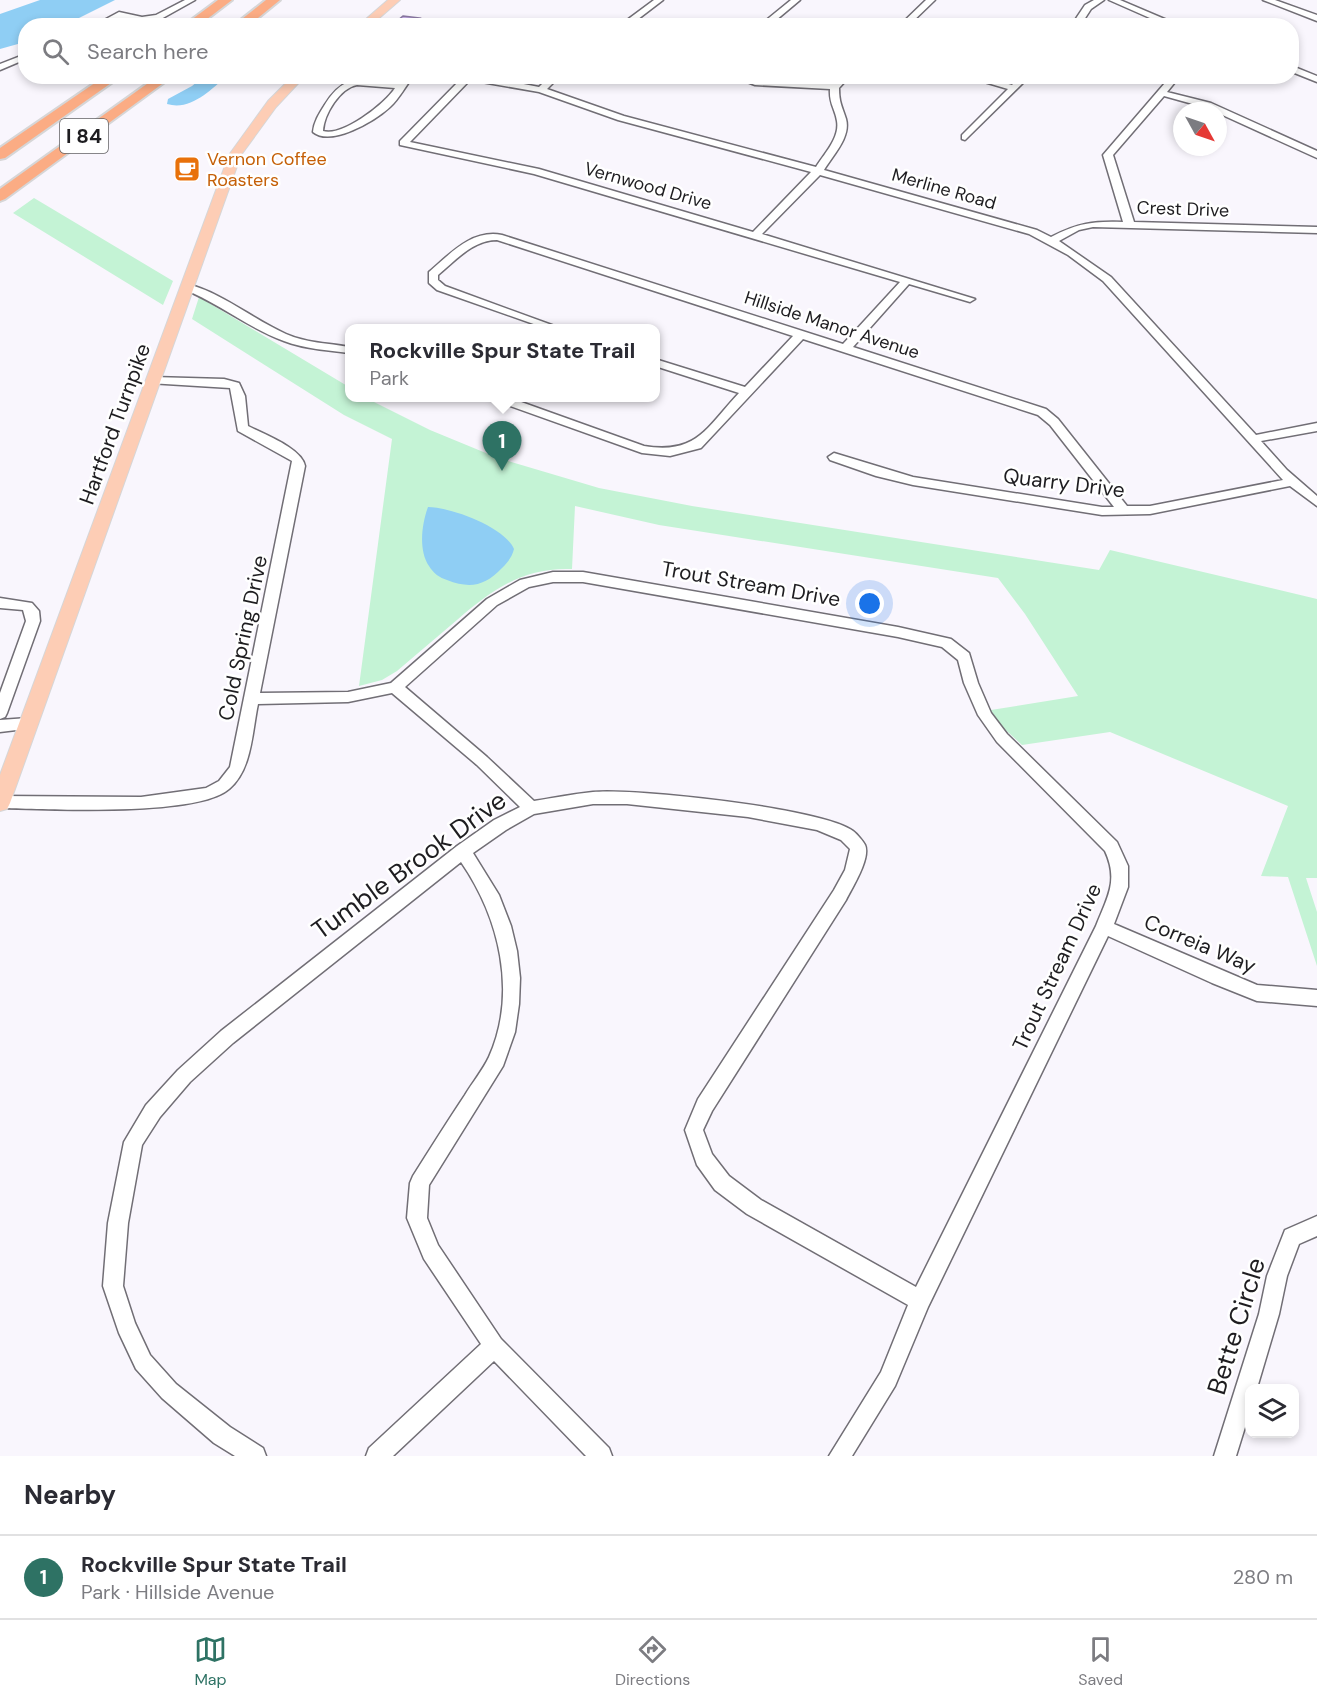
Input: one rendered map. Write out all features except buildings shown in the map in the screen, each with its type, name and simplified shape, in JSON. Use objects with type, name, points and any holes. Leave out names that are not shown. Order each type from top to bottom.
[{"type":"highway","points":[[200,18],[226,0]]},
{"type":"highway","points":[[250,18],[274,0]]},
{"type":"highway","name":"I 84","points":[[0,155],[103,84]]},
{"type":"highway","name":"I 84","points":[[0,196],[156,84]]},
{"type":"main road","points":[[373,18],[395,0]]},
{"type":"main road","name":"Hartford Turnpike","points":[[0,803],[235,155],[272,104],[292,84]]},
{"type":"street","points":[[153,18],[191,0]]},
{"type":"street","points":[[634,18],[659,0]]},
{"type":"street","points":[[773,18],[796,0]]},
{"type":"street","points":[[912,18],[931,0]]},
{"type":"street","points":[[1080,18],[1088,7],[1100,0]]},
{"type":"street","points":[[1113,0],[1157,18]]},
{"type":"street","points":[[1267,0],[1317,18]]},
{"type":"street","points":[[112,18],[118,15],[132,18]]},
{"type":"street","points":[[0,67],[18,59]]},
{"type":"street","points":[[1299,72],[1317,79]]},
{"type":"street","points":[[346,84],[331,100],[317,127],[318,132],[331,136],[385,107],[392,100],[399,85],[372,84]]},
{"type":"street","name":"Vernwood Drive","points":[[459,84],[403,143],[536,171],[970,299]]},
{"type":"street","name":"Merline Road","points":[[507,84],[542,90],[621,118],[1033,232],[1051,241],[1088,263],[1107,279],[1291,482],[1317,502]]},
{"type":"street","points":[[542,90],[549,84]]},
{"type":"street","points":[[787,84],[835,87]]},
{"type":"street","points":[[756,235],[818,171],[841,136],[842,121],[834,102],[835,87],[838,84]]},
{"type":"street","points":[[999,84],[1014,88]]},
{"type":"street","points":[[964,137],[1018,84]]},
{"type":"street","points":[[1129,224],[1108,155],[1169,84]]},
{"type":"street","points":[[1162,93],[1208,105],[1317,155]]},
{"type":"street","name":"Crest Drive","points":[[1051,241],[1086,225],[1129,224],[1317,230]]},
{"type":"street","name":"Hillside Manor Avenue","points":[[543,324],[441,288],[433,281],[434,274],[476,239],[485,236],[498,237],[1050,416],[1125,512]]},
{"type":"street","points":[[846,348],[906,280]]},
{"type":"street","points":[[187,287],[241,313],[282,337],[302,343],[345,349]]},
{"type":"street","points":[[517,402],[642,449],[662,453],[685,450],[697,445],[801,334]]},
{"type":"street","points":[[660,364],[748,392]]},
{"type":"street","name":"Cold Spring Drive","points":[[0,803],[141,803],[209,794],[224,785],[237,770],[299,466],[298,460],[293,455],[242,428],[238,416],[240,394],[235,386],[224,383],[153,381]]},
{"type":"street","points":[[1253,439],[1317,427]]},
{"type":"street","name":"Quarry Drive","points":[[834,457],[880,473],[913,481],[1102,511],[1150,510],[1291,482]]},
{"type":"street","name":"Trout Stream Drive","points":[[253,699],[348,697],[395,687],[492,602],[525,584],[553,577],[583,577],[615,582],[898,632],[946,643],[964,657],[971,683],[985,715],[1002,738],[1037,775],[1111,847],[1120,866],[1120,887],[1104,927],[920,1301],[888,1379],[840,1456]]},
{"type":"street","points":[[0,603],[27,606],[32,611],[33,621],[0,712]]},
{"type":"street","points":[[395,687],[482,761],[531,808]]},
{"type":"street","points":[[0,726],[28,724]]},
{"type":"street","name":"Tumble Brook Drive","points":[[255,1456],[201,1419],[169,1391],[143,1362],[126,1326],[113,1286],[118,1223],[133,1142],[153,1111],[184,1076],[227,1037],[463,851],[500,825],[531,808],[593,798],[627,798],[748,811],[818,824],[847,835],[858,848],[853,870],[840,895],[705,1105],[694,1130],[704,1159],[722,1183],[754,1207],[920,1301]]},
{"type":"street","points":[[463,851],[489,891],[498,913],[513,976],[513,1000],[497,1060],[420,1183],[417,1218],[431,1252],[494,1346],[601,1456]]},
{"type":"street","name":"Correia Way","points":[[1104,927],[1257,993],[1317,998]]},
{"type":"street","name":"Bette Circle","points":[[1225,1456],[1269,1314],[1278,1276],[1292,1238],[1317,1226]]},
{"type":"street","points":[[377,1456],[494,1346]]},
{"type":"green space","points":[[34,198],[173,281],[163,305],[13,213]]},
{"type":"green space","points":[[199,297],[345,385],[345,402],[374,402],[430,430],[498,458],[599,488],[692,506],[1099,570],[1110,550],[1317,599],[1317,878],[1306,878],[1317,912],[1317,966],[1288,877],[1261,876],[1288,806],[1110,732],[1022,745],[1000,725],[991,710],[1078,696],[1025,614],[998,578],[659,525],[575,506],[572,569],[538,572],[509,582],[470,609],[397,671],[382,680],[359,686],[392,439],[344,415],[192,319]]},
{"type":"water","points":[[40,0],[115,0],[79,18],[18,18],[18,44],[0,49],[0,14]]},
{"type":"water","points":[[194,84],[218,84],[192,102],[184,105],[167,104],[168,99]]},
{"type":"water","points":[[428,507],[463,514],[489,526],[509,541],[514,549],[510,559],[496,574],[477,584],[455,583],[439,577],[431,569],[423,552],[423,528]]},
{"type":"place","name":"Vernon Coffee Roasters","points":[[187,169]]},
{"type":"place","name":"Rockville Spur State Trail","points":[[502,471]]}]
